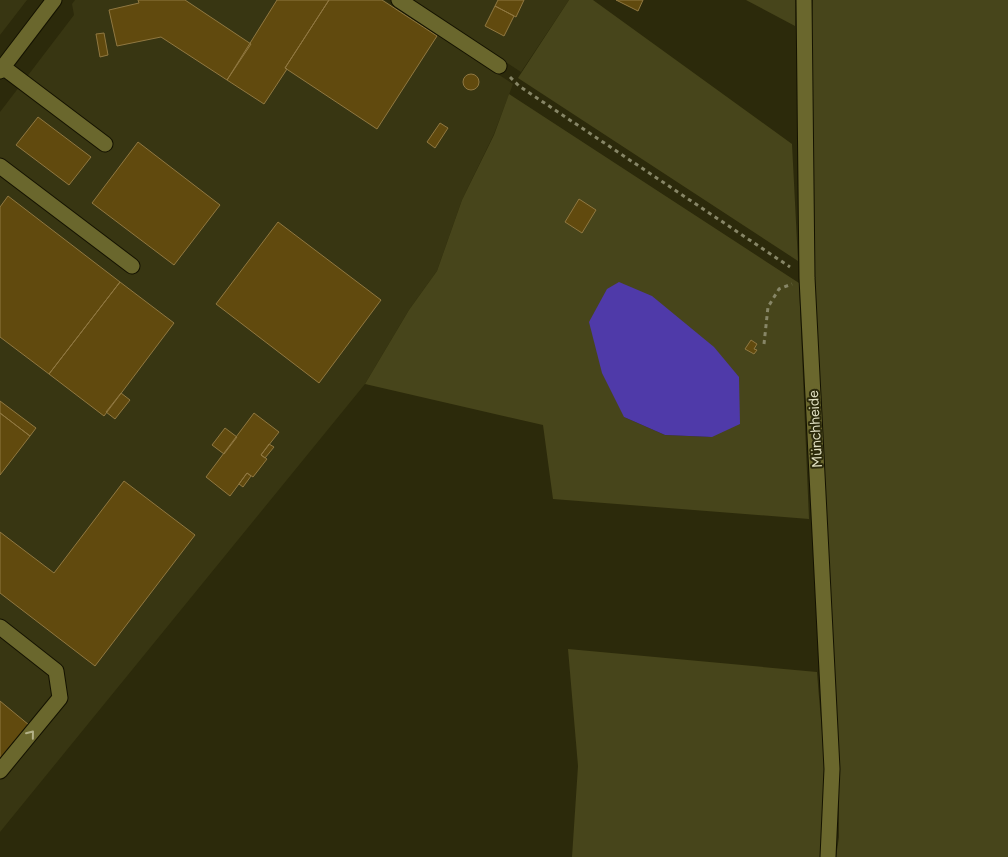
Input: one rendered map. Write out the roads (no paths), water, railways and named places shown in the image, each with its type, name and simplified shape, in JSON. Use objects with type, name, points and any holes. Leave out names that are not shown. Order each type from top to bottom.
[{"type":"street","points":[[54,0],[2,69],[105,144]]},
{"type":"street","points":[[398,0],[500,66]]},
{"type":"street","name":"Münchheide","points":[[804,0],[807,278],[832,769],[828,857]]},
{"type":"street","points":[[0,166],[132,266]]},
{"type":"street","points":[[0,628],[56,671],[60,698],[0,772]]}]
